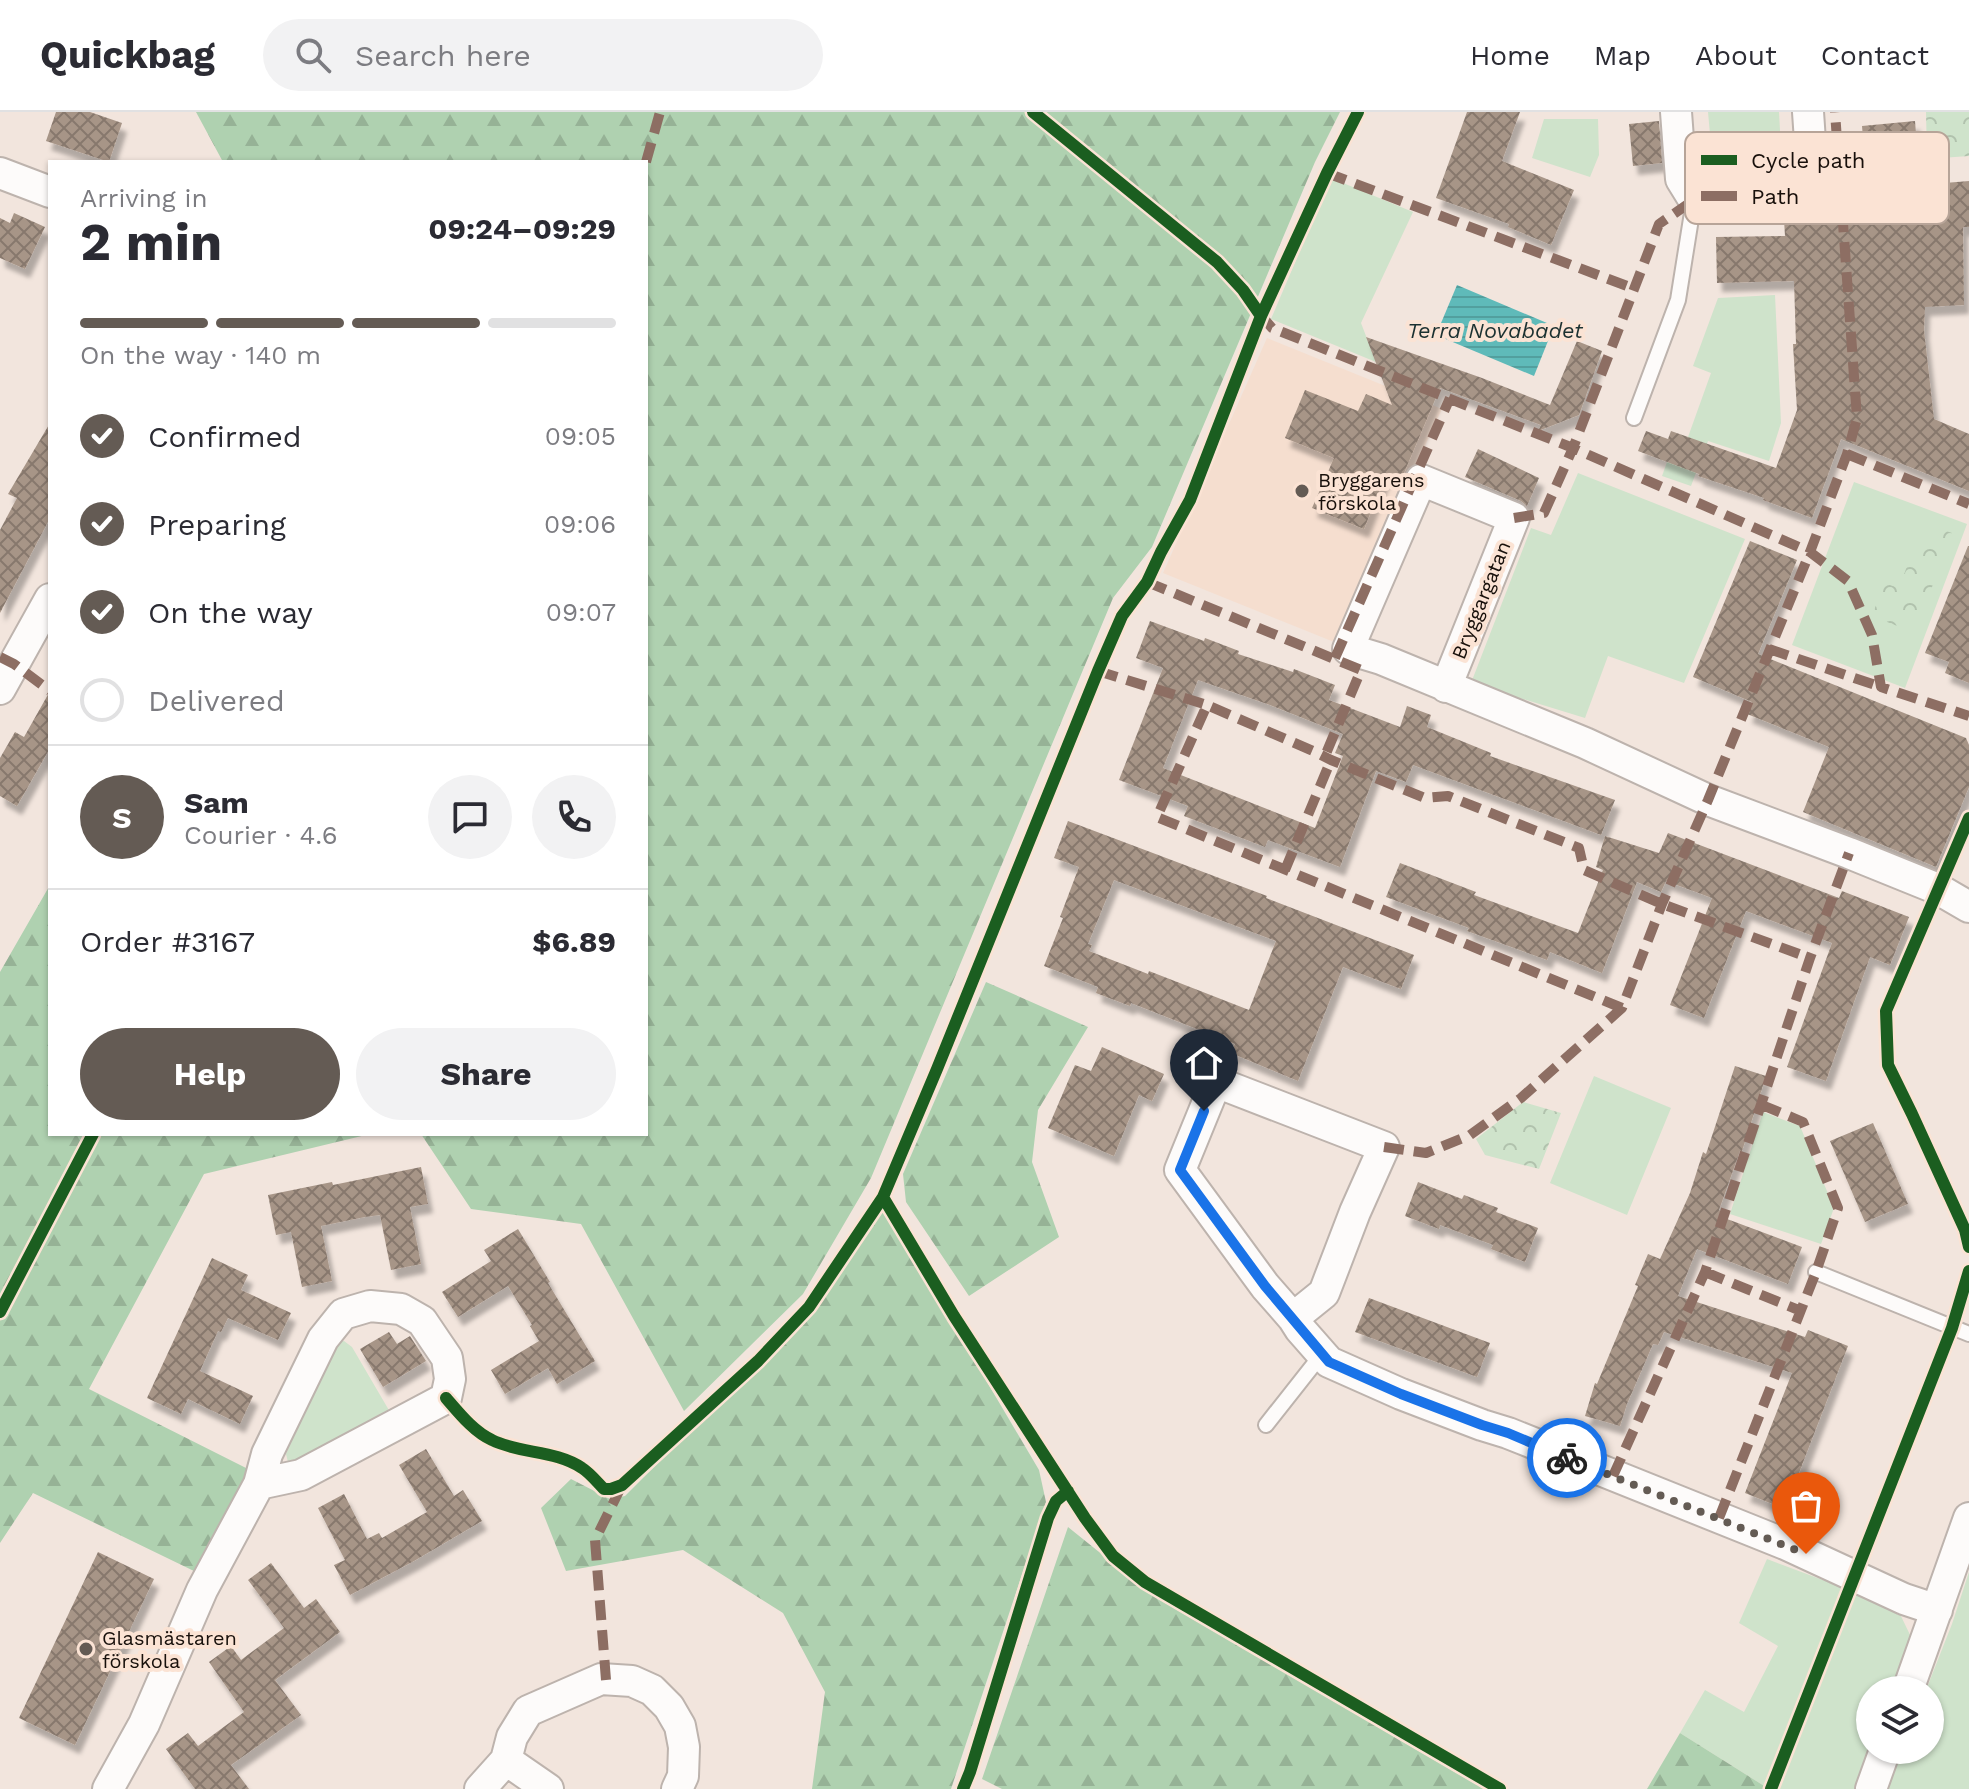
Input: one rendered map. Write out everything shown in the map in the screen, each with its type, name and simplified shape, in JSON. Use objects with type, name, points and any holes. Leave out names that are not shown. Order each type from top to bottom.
[{"type":"street","points":[[1676,112],[1681,179],[1685,185]]},
{"type":"street","points":[[1808,112],[1809,132]]},
{"type":"street","points":[[0,173],[48,191]]},
{"type":"street","name":"Bryggargatan","points":[[1446,687],[1514,518],[1421,480],[1348,649],[1381,659],[1446,687],[1585,743],[1708,800],[1938,889],[1969,907]]},
{"type":"street","points":[[0,689],[48,603]]},
{"type":"street","points":[[1293,1318],[1324,1293],[1384,1147],[1216,1082],[1180,1170],[1265,1286],[1329,1362],[1401,1394],[1508,1433],[1785,1544],[1904,1599],[1937,1610]]},
{"type":"street","points":[[108,1789],[144,1724],[202,1590],[259,1484],[267,1454],[323,1339],[343,1314],[370,1306],[401,1309],[422,1321],[447,1358],[450,1379],[446,1398],[301,1475],[259,1484]]},
{"type":"street","points":[[1913,1676],[1969,1518]]},
{"type":"street","points":[[480,1789],[506,1760],[512,1737],[528,1711],[601,1679],[632,1681],[652,1690],[669,1707],[680,1726],[684,1747],[683,1776],[677,1789]]},
{"type":"street","points":[[506,1760],[548,1789]]},
{"type":"street","points":[[1871,1789],[1880,1764]]},
{"type":"lane","points":[[1634,418],[1678,300],[1690,224]]},
{"type":"lane","points":[[1816,1272],[1969,1334]]},
{"type":"lane","points":[[1266,1425],[1322,1354]]},
{"type":"shaded area","name":"Bryggarens förskola","points":[[1267,338],[1442,409],[1334,642],[1163,573]]},
{"type":"green space","points":[[196,112],[1340,112],[1315,162],[1152,547],[1113,598],[871,1178],[803,1294],[684,1411],[581,1224],[471,1209],[422,1136],[648,1136],[648,160],[222,160]]},
{"type":"green space","points":[[1708,112],[1779,112],[1780,132],[1710,132]]},
{"type":"green space","points":[[1926,112],[1969,112],[1969,156],[1949,157],[1949,132],[1926,132]]},
{"type":"green space","points":[[1544,119],[1598,119],[1599,155],[1590,177],[1532,158]]},
{"type":"green space","points":[[1331,178],[1413,212],[1361,323],[1376,362],[1271,319]]},
{"type":"green space","points":[[1775,295],[1781,423],[1769,461],[1708,441],[1691,486],[1662,476],[1677,434],[1688,437],[1711,373],[1693,366],[1718,298]]},
{"type":"green space","points":[[1578,473],[1745,539],[1684,683],[1608,656],[1585,718],[1471,683],[1531,528],[1551,535]]},
{"type":"green space","points":[[1854,482],[1967,524],[1905,688],[1792,645]]},
{"type":"green space","points":[[1923,523],[1952,533],[1915,633],[1872,616],[1884,583],[1899,588]]},
{"type":"green space","points":[[48,888],[48,1136],[362,1136],[204,1174],[89,1389],[252,1471],[196,1572],[33,1493],[0,1543],[0,972]]},
{"type":"green space","points":[[986,982],[1088,1027],[1038,1110],[1032,1162],[1059,1237],[969,1296],[906,1202],[903,1174]]},
{"type":"green space","points":[[1594,1076],[1671,1108],[1627,1215],[1550,1183]]},
{"type":"green space","points":[[1523,1102],[1561,1113],[1539,1169],[1485,1155],[1476,1139]]},
{"type":"green space","points":[[1763,1112],[1800,1126],[1834,1208],[1821,1244],[1730,1214]]},
{"type":"green space","points":[[879,1199],[1039,1470],[1046,1502],[951,1789],[812,1789],[825,1692],[783,1613],[683,1550],[566,1571],[541,1508],[571,1479],[610,1499],[625,1496],[815,1306]]},
{"type":"green space","points":[[344,1341],[352,1347],[390,1412],[294,1465],[288,1462],[286,1454],[290,1444],[336,1342]]},
{"type":"green space","points":[[1068,1527],[1155,1597],[1484,1789],[1002,1789],[982,1779]]},
{"type":"green space","points":[[1767,1559],[1899,1612],[1912,1639],[1898,1676],[1856,1676],[1856,1764],[1865,1764],[1856,1789],[1769,1789],[1680,1733],[1705,1690],[1744,1712],[1778,1646],[1739,1623]]},
{"type":"green space","points":[[1969,1572],[1969,1789],[1887,1789],[1897,1764],[1944,1764],[1944,1676],[1932,1676]]},
{"type":"green space","points":[[1680,1733],[1769,1789],[1647,1789]]},
{"type":"water","name":"Terra Novabadet","points":[[1457,285],[1554,326],[1534,376],[1436,335]]},
{"type":"building","points":[[56,112],[90,112],[122,123],[110,160],[46,141]]},
{"type":"building","points":[[1467,112],[1520,112],[1502,161],[1574,190],[1551,245],[1508,227],[1509,224],[1436,198]]},
{"type":"building","points":[[1659,121],[1662,163],[1633,166],[1629,124]]},
{"type":"building","points":[[1915,121],[1916,132],[1863,132],[1862,126]]},
{"type":"building","points":[[1969,181],[1969,227],[1963,227],[1964,305],[1925,307],[1924,330],[1934,419],[1969,434],[1969,491],[1841,439],[1812,518],[1638,451],[1646,431],[1668,439],[1671,431],[1776,468],[1797,410],[1793,344],[1796,344],[1794,281],[1717,283],[1716,237],[1785,236],[1784,224],[1949,224],[1949,183]]},
{"type":"building","points":[[14,213],[45,227],[25,269],[0,258],[0,218],[10,223]]},
{"type":"building","points":[[1366,337],[1550,405],[1577,341],[1602,351],[1579,415],[1538,431],[1541,425],[1440,388],[1401,480],[1386,474],[1364,529],[1312,508],[1334,458],[1285,438],[1305,390],[1358,411],[1366,394],[1392,405]]},
{"type":"building","points":[[48,426],[48,522],[0,613],[0,530],[17,498],[8,494]]},
{"type":"building","points":[[1478,449],[1539,478],[1527,506],[1465,477]]},
{"type":"building","points":[[1750,541],[1797,560],[1758,654],[1966,738],[1969,745],[1969,787],[1936,867],[1803,812],[1829,747],[1747,714],[1752,702],[1693,677]]},
{"type":"building","points":[[1968,546],[1969,683],[1945,673],[1949,662],[1925,653]]},
{"type":"building","points":[[1150,621],[1204,641],[1205,638],[1239,651],[1238,654],[1293,672],[1294,669],[1335,685],[1329,700],[1400,727],[1407,706],[1431,715],[1427,727],[1491,753],[1490,756],[1615,800],[1601,835],[1413,765],[1406,782],[1376,771],[1340,867],[1268,840],[1265,847],[1184,816],[1188,806],[1119,780],[1163,668],[1136,658]],"holes":[[[1198,680],[1343,734],[1335,753],[1343,756],[1315,828],[1163,768]]]},
{"type":"building","points":[[48,695],[48,752],[17,806],[0,796],[0,758],[15,732],[24,737]]},
{"type":"building","points":[[1068,821],[1414,955],[1401,989],[1343,967],[1298,1081],[1231,1053],[1235,1044],[1131,1003],[1130,1006],[1096,993],[1098,987],[1044,966],[1079,867],[1054,858]],"holes":[[[1114,880],[1276,941],[1249,1010],[1089,951],[1092,945],[1088,944]]]},
{"type":"building","points":[[1668,833],[1839,898],[1842,891],[1909,917],[1890,965],[1870,957],[1826,1081],[1787,1067],[1832,943],[1746,911],[1704,1018],[1670,1005],[1712,898],[1666,881],[1661,892],[1637,882],[1602,973],[1550,952],[1547,960],[1386,897],[1400,863],[1476,892],[1474,895],[1578,933],[1603,870],[1596,867],[1605,836],[1659,853]]},
{"type":"building","points":[[1102,1047],[1164,1074],[1152,1101],[1139,1095],[1114,1156],[1048,1128],[1075,1065],[1091,1071]]},
{"type":"building","points":[[1735,1066],[1766,1076],[1719,1216],[1802,1247],[1788,1284],[1697,1249],[1678,1296],[1805,1337],[1808,1330],[1848,1346],[1785,1509],[1745,1493],[1792,1373],[1664,1332],[1658,1345],[1653,1344],[1620,1426],[1585,1416],[1595,1383],[1638,1286],[1635,1285],[1648,1254],[1660,1259],[1690,1193]]},
{"type":"building","points":[[1873,1123],[1908,1204],[1865,1222],[1830,1141]]},
{"type":"building","points":[[421,1167],[428,1204],[410,1207],[421,1264],[391,1270],[380,1215],[365,1217],[321,1226],[332,1281],[302,1287],[291,1232],[276,1235],[268,1195]]},
{"type":"building","points":[[1418,1182],[1462,1199],[1464,1195],[1498,1208],[1496,1212],[1538,1228],[1525,1262],[1491,1249],[1493,1245],[1440,1225],[1439,1229],[1405,1216]]},
{"type":"building","points":[[518,1229],[595,1361],[557,1384],[548,1368],[505,1394],[491,1370],[539,1341],[508,1286],[458,1317],[442,1292],[491,1261],[484,1250]]},
{"type":"building","points":[[212,1258],[248,1275],[241,1290],[291,1313],[278,1340],[228,1318],[221,1332],[218,1331],[200,1371],[253,1396],[240,1424],[188,1399],[181,1414],[147,1398]]},
{"type":"building","points":[[1369,1298],[1490,1343],[1477,1377],[1355,1332]]},
{"type":"building","points":[[389,1332],[397,1344],[410,1336],[426,1361],[383,1387],[360,1349]]},
{"type":"building","points":[[426,1449],[454,1496],[463,1490],[482,1521],[350,1595],[334,1565],[345,1560],[318,1508],[344,1494],[367,1539],[379,1533],[382,1538],[427,1512],[399,1465]]},
{"type":"building","name":"Glasmästaren förskola","points":[[98,1552],[154,1579],[75,1745],[19,1718]]},
{"type":"building","points":[[271,1563],[304,1608],[316,1599],[340,1632],[275,1680],[301,1715],[231,1765],[249,1789],[195,1789],[166,1749],[188,1733],[198,1746],[244,1712],[209,1662],[231,1646],[241,1660],[284,1628],[248,1580]]},
{"type":"marked path","points":[[647,160],[660,112]]},
{"type":"marked path","points":[[1835,112],[1836,132]]},
{"type":"marked path","points":[[1327,173],[1635,289]]},
{"type":"marked path","points":[[1514,518],[1544,513],[1573,448],[1659,224],[1685,206]]},
{"type":"marked path","points":[[1384,1147],[1426,1153],[1470,1135],[1521,1098],[1622,1008],[1662,904],[1810,552],[1847,454],[1857,418],[1843,224]]},
{"type":"marked path","points":[[1259,313],[1272,328],[1573,448],[1810,552],[1848,581],[1872,635],[1881,687],[1969,716]]},
{"type":"marked path","points":[[1335,658],[1450,398]]},
{"type":"marked path","points":[[1847,454],[1969,504]]},
{"type":"marked path","points":[[1147,582],[1361,670],[1325,756]]},
{"type":"marked path","points":[[1769,649],[1881,687]]},
{"type":"marked path","points":[[0,657],[48,690]]},
{"type":"marked path","points":[[1098,671],[1207,705]]},
{"type":"marked path","points":[[1622,1008],[1157,817],[1207,705],[1425,798],[1448,796],[1579,848],[1584,870],[1662,904],[1810,958]]},
{"type":"marked path","points":[[1285,870],[1331,760]]},
{"type":"marked path","points":[[1613,1476],[1705,1272],[1810,958],[1849,853]]},
{"type":"marked path","points":[[1719,1518],[1838,1208],[1803,1122],[1762,1105]]},
{"type":"marked path","points":[[1705,1272],[1801,1311]]},
{"type":"marked path","points":[[606,1680],[595,1540],[622,1485]]},
{"type":"cycle path","points":[[1033,112],[1217,262],[1243,290],[1261,316]]},
{"type":"cycle path","points":[[446,1398],[485,1437],[514,1448],[572,1462],[588,1472],[604,1489],[611,1489],[622,1485],[758,1361],[809,1307],[883,1197],[1122,616],[1147,582],[1190,500],[1261,316],[1358,112]]},
{"type":"cycle path","points":[[1969,818],[1886,1011],[1888,1065],[1965,1230],[1969,1247]]},
{"type":"cycle path","points":[[0,1312],[92,1136]]},
{"type":"cycle path","points":[[883,1197],[954,1316],[1113,1556],[1145,1582],[1500,1789]]},
{"type":"cycle path","points":[[1771,1789],[1952,1328],[1969,1271]]},
{"type":"cycle path","points":[[963,1789],[1048,1518],[1056,1501],[1068,1491]]},
{"type":"way so far","points":[[1567,1458],[1806,1554]]},
{"type":"place","name":"Bryggarens förskola","points":[[1302,491]]},
{"type":"place","name":"Glasmästaren förskola","points":[[86,1649]]},
{"type":"route","points":[[1204,1111],[1180,1170],[1265,1286],[1329,1362],[1401,1394],[1567,1458]]}]
